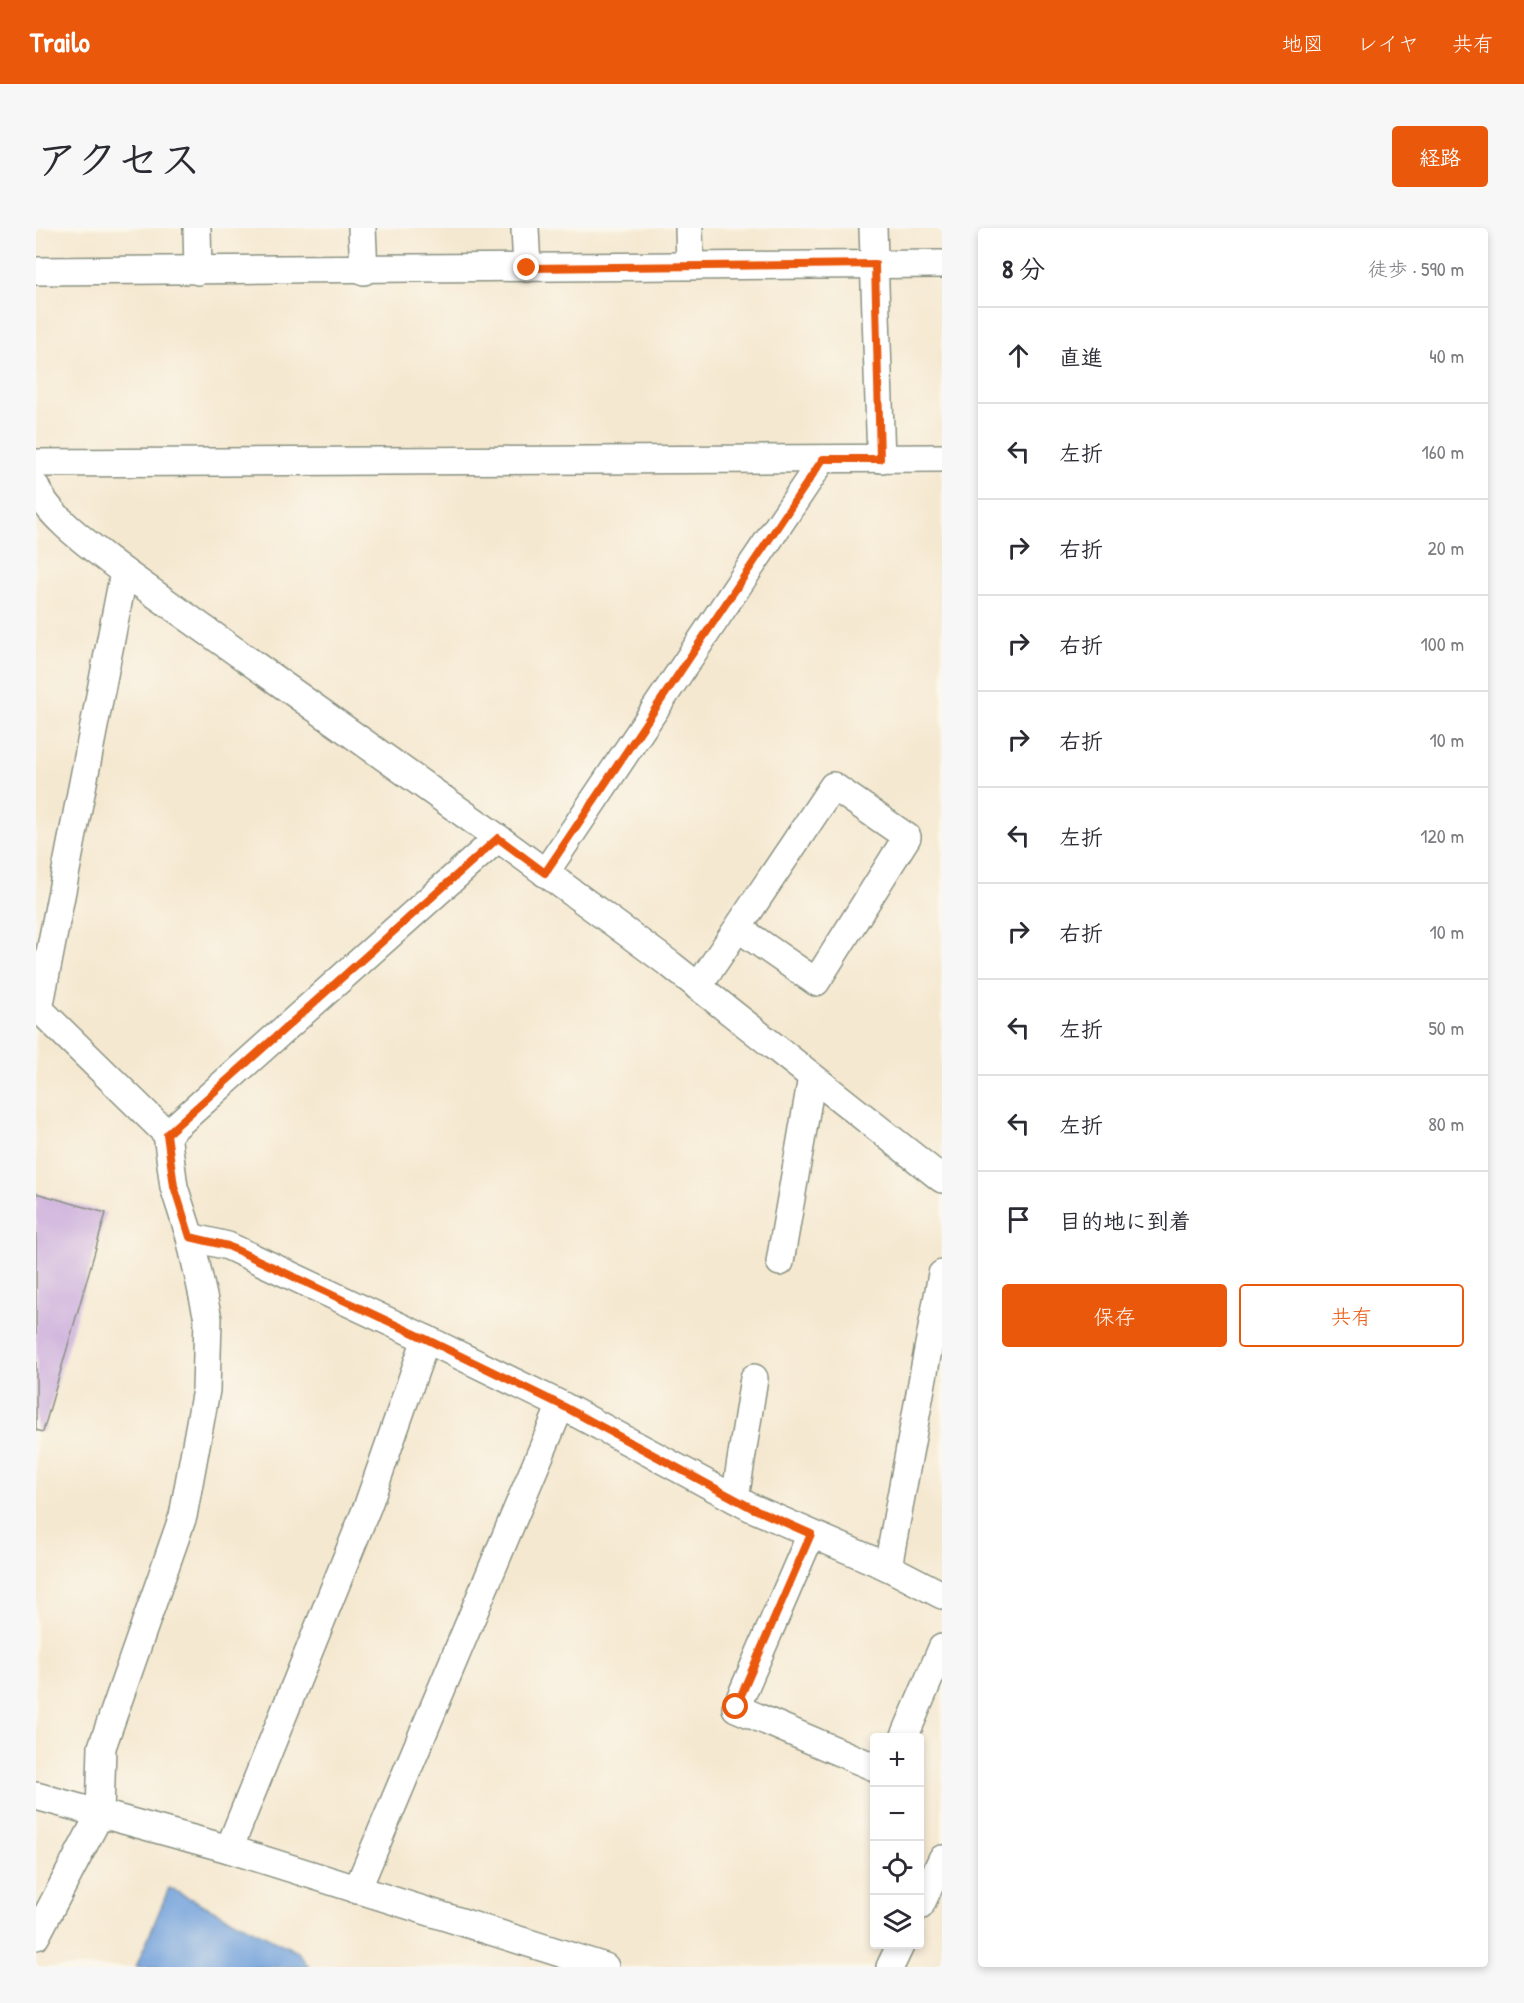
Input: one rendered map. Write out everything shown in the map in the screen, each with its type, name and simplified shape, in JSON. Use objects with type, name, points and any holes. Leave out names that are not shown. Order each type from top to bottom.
[{"type":"street","points":[[197,228],[198,271]]},
{"type":"street","points":[[362,228],[364,270]]},
{"type":"street","points":[[525,228],[527,268]]},
{"type":"street","points":[[689,228],[690,265]]},
{"type":"street","points":[[873,228],[880,459]]},
{"type":"street","points":[[36,272],[942,264]]},
{"type":"street","points":[[36,463],[942,458]]},
{"type":"street","points":[[545,873],[823,459]]},
{"type":"street","points":[[36,487],[40,498],[124,572],[498,838],[698,987],[942,1179]]},
{"type":"street","points":[[36,1936],[100,1814],[102,1747],[183,1516],[206,1390],[208,1319],[190,1237],[174,1186],[167,1134],[37,1008],[124,572]]},
{"type":"street","points":[[698,987],[833,786],[907,837],[816,982],[738,928]]},
{"type":"street","points":[[167,1134],[498,838]]},
{"type":"street","points":[[780,1262],[812,1077]]},
{"type":"street","points":[[190,1237],[228,1246],[426,1339],[561,1405],[735,1499],[888,1567],[942,1595]]},
{"type":"street","points":[[888,1567],[942,1274]]},
{"type":"street","points":[[229,1849],[368,1505],[426,1339]]},
{"type":"street","points":[[735,1499],[754,1378]]},
{"type":"street","points":[[357,1890],[561,1405]]},
{"type":"street","points":[[811,1534],[736,1707],[870,1765]]},
{"type":"street","points":[[906,1733],[942,1648]]},
{"type":"street","points":[[36,1796],[229,1849],[605,1967]]},
{"type":"street","points":[[924,1898],[942,1860]]},
{"type":"street","points":[[890,1967],[899,1949]]},
{"type":"water","points":[[169,1888],[298,1952],[309,1967],[136,1967]]},
{"type":"building","points":[[36,1193],[106,1213],[43,1432],[36,1430]]},
{"type":"route","points":[[527,268],[875,264],[880,459],[823,459],[545,873],[498,838],[167,1134],[174,1186],[190,1237],[228,1246],[426,1339],[561,1405],[750,1507],[811,1534],[736,1707]]}]
